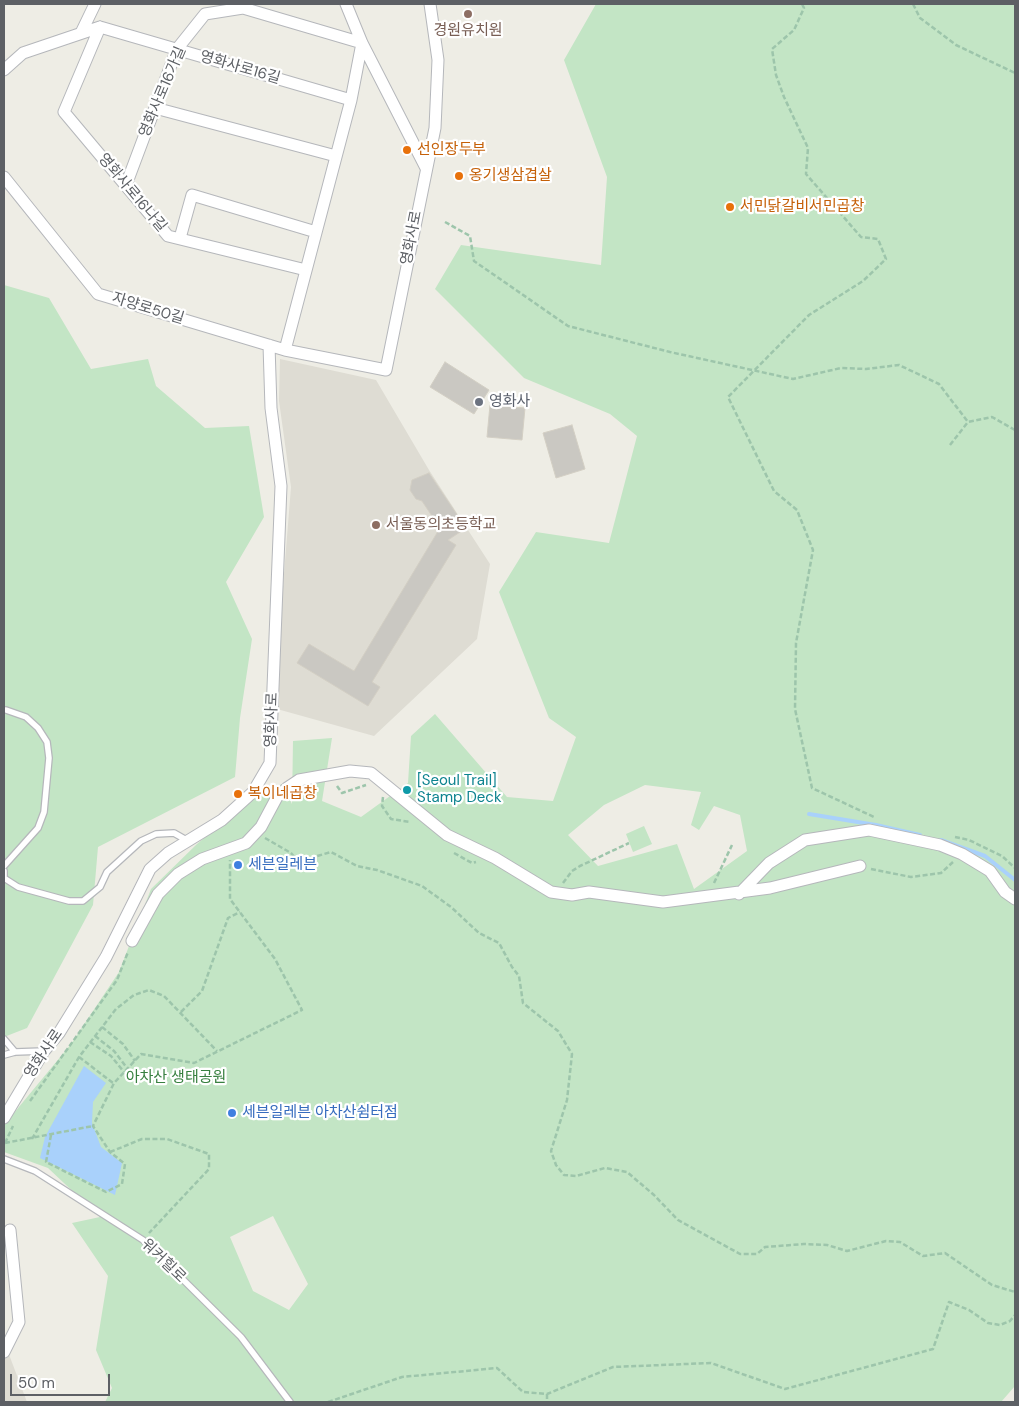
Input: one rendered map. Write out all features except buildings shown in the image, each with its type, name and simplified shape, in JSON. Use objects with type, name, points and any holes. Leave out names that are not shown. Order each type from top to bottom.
[{"type":"street","points":[[81,33],[95,4]]},
{"type":"street","points":[[346,4],[362,43],[426,168]]},
{"type":"street","name":"영화사로","points":[[285,350],[386,370],[434,128],[438,60],[430,4]]},
{"type":"street","name":"영화사로16가길","points":[[126,185],[177,50],[204,9],[243,8],[362,43]]},
{"type":"street","points":[[4,70],[23,53],[100,27]]},
{"type":"street","name":"영화사로16길","points":[[100,27],[351,100]]},
{"type":"street","name":"영화사로16나길","points":[[100,27],[64,112],[168,236],[306,270]]},
{"type":"street","points":[[285,350],[351,100],[362,43]]},
{"type":"street","points":[[155,108],[336,156]]},
{"type":"street","name":"자양로50길","points":[[4,177],[98,294],[285,350]]},
{"type":"street","points":[[180,238],[192,195],[316,232]]},
{"type":"street","name":"영화사로","points":[[4,1118],[44,1051],[59,1033],[106,956],[150,869],[168,853],[222,820],[252,792],[270,763],[281,486],[271,408],[269,345]]},
{"type":"street","points":[[132,941],[158,894],[178,874],[202,859],[246,843],[261,827],[277,797],[287,788],[299,780],[329,773],[350,771],[371,774],[447,835],[495,858],[551,892],[572,895],[589,892],[663,902],[739,894],[860,866]]},
{"type":"street","points":[[739,894],[769,863],[805,840],[845,832],[869,830],[940,845],[962,854],[990,871],[1005,892],[1015,899]]},
{"type":"street","points":[[4,1352],[19,1322],[10,1230]]},
{"type":"lane","points":[[4,866],[38,828],[44,812],[49,758],[47,742],[38,728],[26,717],[6,710]]},
{"type":"lane","points":[[4,871],[4,878],[18,887],[69,901],[83,901],[100,887],[107,872],[141,841],[156,834],[174,833],[188,841]]},
{"type":"lane","points":[[4,1039],[15,1052]]},
{"type":"lane","points":[[4,1055],[15,1052],[44,1051]]},
{"type":"lane","name":"워커힐로","points":[[4,1159],[35,1171],[143,1240],[241,1337],[290,1402]]},
{"type":"path","points":[[802,4],[804,8],[794,30],[772,49],[776,75],[784,97],[808,148],[806,174],[860,237],[878,239],[886,259],[863,281],[809,315],[728,397],[774,491],[797,510],[813,550],[796,643],[795,699],[812,788],[876,818]]},
{"type":"path","points":[[913,4],[920,18],[956,45],[1015,73]]},
{"type":"path","points":[[446,222],[470,236],[474,261],[568,326],[670,352],[793,379],[841,368],[866,369],[899,364],[939,384],[968,422]]},
{"type":"path","points":[[950,445],[968,422],[992,417],[1015,430]]},
{"type":"path","points":[[329,773],[342,793],[369,784]]},
{"type":"path","points":[[383,795],[382,806],[391,819],[416,822]]},
{"type":"path","points":[[255,833],[291,853],[297,860],[331,852],[357,866],[378,870],[422,886],[451,907],[479,933],[499,943],[519,976],[523,1003],[558,1031],[572,1054],[567,1100],[551,1151],[556,1165],[564,1175],[576,1176],[605,1168],[627,1172],[654,1195],[678,1220],[740,1254],[757,1254],[765,1247],[804,1244],[827,1246],[847,1251],[886,1241],[900,1242],[923,1256],[945,1253],[992,1285],[1015,1292]]},
{"type":"path","points":[[951,836],[969,840],[1002,856],[1015,868]]},
{"type":"path","points":[[558,893],[572,871],[629,843]]},
{"type":"path","points":[[708,896],[732,845]]},
{"type":"path","points":[[93,1126],[114,1083],[141,1054],[194,1062],[302,1010],[275,959],[230,899],[230,848]]},
{"type":"path","points":[[448,850],[472,863],[495,858]]},
{"type":"path","points":[[860,866],[911,877],[941,873],[962,854]]},
{"type":"path","points":[[181,1012],[202,991],[228,918],[240,912]]},
{"type":"path","points":[[30,1102],[117,980],[132,941]]},
{"type":"path","points":[[32,1139],[79,1057],[116,1009],[134,995],[149,990],[164,996],[217,1051]]},
{"type":"path","points":[[102,1027],[123,1044],[135,1060]]},
{"type":"path","points":[[95,1036],[114,1051],[127,1069]]},
{"type":"path","points":[[90,1042],[111,1056],[124,1072]]},
{"type":"path","points":[[79,1057],[114,1083]]},
{"type":"path","points":[[13,1125],[5,1143],[45,1137],[93,1126]]},
{"type":"path","points":[[50,1135],[46,1162],[106,1192],[122,1184],[125,1164],[110,1152],[93,1126]]},
{"type":"path","points":[[110,1152],[142,1139],[167,1140],[209,1154],[209,1169],[143,1240]]},
{"type":"path","points":[[328,1402],[402,1378],[497,1368],[523,1392],[547,1394],[613,1367],[711,1363],[786,1389],[933,1349],[949,1302],[969,1310],[988,1323],[1000,1325],[1010,1321],[1015,1315]]},
{"type":"path","points":[[547,1394],[547,1402]]},
{"type":"shaded area","name":"서울동의초등학교","points":[[280,359],[376,380],[429,470],[490,564],[477,639],[374,736],[277,709],[277,661],[291,487],[279,401]]},
{"type":"shaded area","points":[[5,1344],[27,1402],[4,1402]]},
{"type":"green space","name":"아차산 생태공원","points":[[596,4],[1015,4],[1015,1386],[1001,1402],[105,1402],[112,1388],[96,1350],[108,1276],[72,1223],[100,1217],[48,1168],[4,1152],[4,1125],[71,1044],[119,972],[151,889],[197,844],[252,797],[282,784],[292,804],[293,741],[332,738],[322,801],[361,817],[408,783],[411,736],[435,714],[507,797],[553,801],[576,737],[549,718],[499,592],[536,532],[609,543],[637,436],[610,414],[524,378],[435,289],[461,245],[601,265],[607,177],[564,60]],"holes":[[[645,785],[701,792],[691,825],[699,830],[714,806],[740,815],[747,851],[694,889],[677,844],[598,866],[568,835],[604,805]],[[273,1216],[308,1284],[289,1310],[253,1291],[230,1237]]]},
{"type":"green space","points":[[4,285],[49,298],[91,369],[148,359],[156,386],[205,428],[249,426],[264,517],[226,582],[252,639],[240,718],[235,777],[98,847],[93,905],[27,1028],[4,1037]]},
{"type":"green space","points":[[644,826],[652,844],[633,852],[626,834]]},
{"type":"water","points":[[84,1066],[106,1083],[93,1102],[92,1123],[101,1147],[122,1163],[115,1195],[40,1158],[45,1137]]},
{"type":"waterway","points":[[809,814],[876,825],[920,835]]},
{"type":"waterway","points":[[941,840],[985,856],[1015,880]]},
{"type":"place","name":"경원유치원","points":[[468,14]]},
{"type":"place","name":"선인장두부","points":[[407,150]]},
{"type":"place","name":"옹기생삼겹살","points":[[459,176]]},
{"type":"place","name":"서민닭갈비서민곱창","points":[[730,207]]},
{"type":"place","name":"영화사","points":[[479,402]]},
{"type":"place","name":"서울동의초등학교","points":[[376,525]]},
{"type":"place","name":"[Seoul Trail] Stamp Deck","points":[[407,790]]},
{"type":"place","name":"복이네곱창","points":[[238,794]]},
{"type":"place","name":"세븐일레븐","points":[[238,865]]},
{"type":"place","name":"세븐일레븐 아차산쉼터점","points":[[232,1113]]}]
